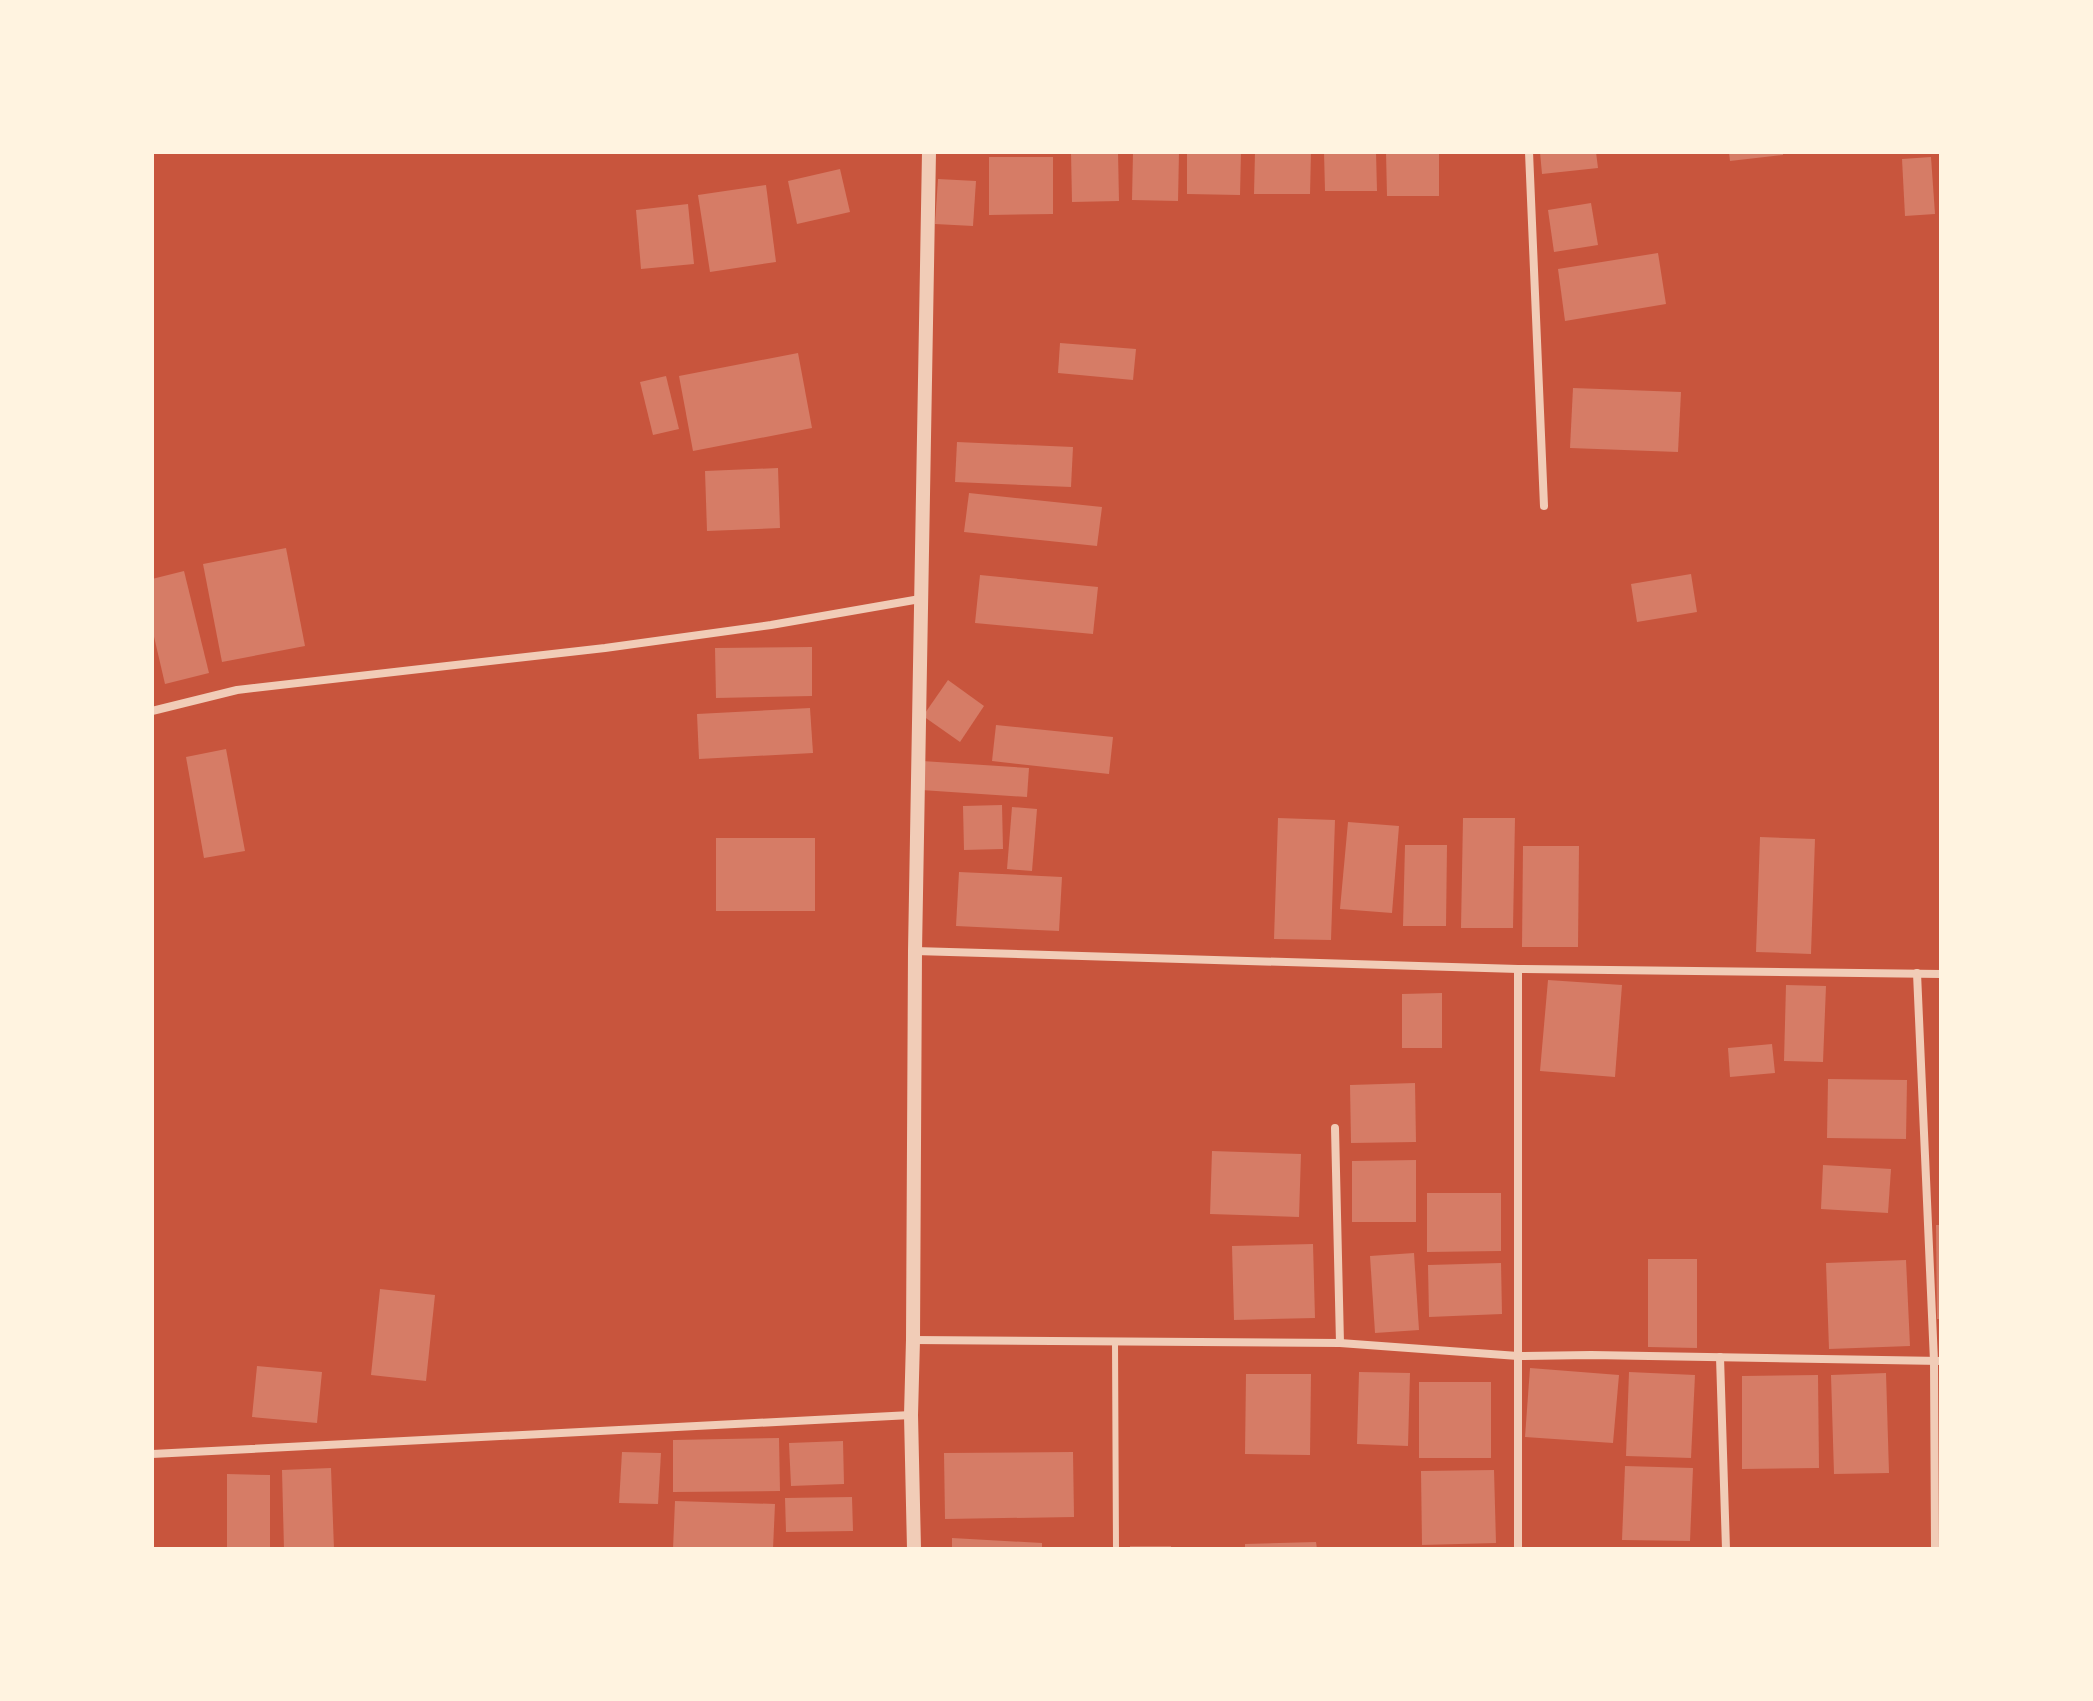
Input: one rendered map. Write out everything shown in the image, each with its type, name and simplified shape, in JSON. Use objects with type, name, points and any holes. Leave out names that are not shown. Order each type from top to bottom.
[{"type":"street","points":[[914,1549],[911,1415],[915,951],[929,152]]},
{"type":"street","points":[[1529,152],[1544,506]]},
{"type":"street","points":[[152,711],[237,690],[605,648],[771,625],[920,599]]},
{"type":"street","points":[[915,951],[1518,969],[1941,974]]},
{"type":"street","points":[[1518,969],[1518,1549]]},
{"type":"street","points":[[1917,973],[1937,1361],[1935,1549]]},
{"type":"street","points":[[1335,1128],[1340,1343]]},
{"type":"street","points":[[913,1340],[1340,1343],[1518,1356],[1937,1361]]},
{"type":"street","points":[[1720,1357],[1726,1549]]},
{"type":"street","points":[[152,1454],[911,1415]]},
{"type":"lane","points":[[1115,1341],[1116,1549]]},
{"type":"building","points":[[1071,152],[1118,152],[1119,201],[1072,202]]},
{"type":"building","points":[[1133,152],[1179,152],[1178,201],[1132,200]]},
{"type":"building","points":[[1187,152],[1241,152],[1240,195],[1187,194]]},
{"type":"building","points":[[1255,152],[1311,152],[1310,194],[1254,194]]},
{"type":"building","points":[[1324,152],[1376,152],[1377,191],[1325,191]]},
{"type":"building","points":[[1386,152],[1439,152],[1439,196],[1387,196]]},
{"type":"building","points":[[1540,152],[1596,152],[1598,168],[1542,174]]},
{"type":"building","points":[[1729,152],[1783,152],[1783,155],[1730,161]]},
{"type":"building","points":[[989,157],[1053,157],[1053,214],[989,215]]},
{"type":"building","points":[[1931,157],[1935,214],[1905,216],[1902,159]]},
{"type":"building","points":[[840,169],[850,212],[797,224],[788,181]]},
{"type":"building","points":[[938,179],[976,181],[973,226],[935,224]]},
{"type":"building","points":[[766,185],[776,262],[710,272],[698,195]]},
{"type":"building","points":[[1591,203],[1598,245],[1554,252],[1548,210]]},
{"type":"building","points":[[688,204],[694,264],[641,269],[636,210]]},
{"type":"building","points":[[1658,253],[1666,304],[1565,321],[1558,269]]},
{"type":"building","points":[[1060,343],[1136,349],[1133,380],[1058,373]]},
{"type":"building","points":[[798,353],[812,428],[693,451],[679,376]]},
{"type":"building","points":[[666,376],[679,429],[653,435],[640,382]]},
{"type":"building","points":[[1573,388],[1681,392],[1678,452],[1570,448]]},
{"type":"building","points":[[957,442],[1073,447],[1071,487],[955,482]]},
{"type":"building","points":[[778,468],[780,528],[707,531],[705,471]]},
{"type":"building","points":[[969,493],[1102,507],[1097,546],[964,532]]},
{"type":"building","points":[[286,548],[305,646],[222,662],[203,564]]},
{"type":"building","points":[[184,571],[209,673],[165,684],[152,628],[152,579]]},
{"type":"building","points":[[1691,574],[1697,612],[1637,622],[1631,584]]},
{"type":"building","points":[[980,575],[1098,587],[1093,634],[975,623]]},
{"type":"building","points":[[812,647],[812,696],[716,698],[715,648]]},
{"type":"building","points":[[948,680],[984,706],[960,742],[923,716]]},
{"type":"building","points":[[810,708],[813,753],[699,759],[697,714]]},
{"type":"building","points":[[996,725],[1113,737],[1109,774],[992,761]]},
{"type":"building","points":[[226,749],[245,851],[204,858],[186,757]]},
{"type":"building","points":[[922,761],[1029,768],[1027,797],[921,790]]},
{"type":"building","points":[[1002,805],[1003,849],[964,850],[963,806]]},
{"type":"building","points":[[1012,807],[1037,809],[1032,871],[1007,869]]},
{"type":"building","points":[[1278,818],[1335,820],[1331,940],[1274,939]]},
{"type":"building","points":[[1463,818],[1515,818],[1513,928],[1461,928]]},
{"type":"building","points":[[1348,822],[1399,826],[1392,913],[1340,909]]},
{"type":"building","points":[[1760,837],[1815,839],[1811,954],[1756,952]]},
{"type":"building","points":[[716,838],[815,838],[815,911],[716,911]]},
{"type":"building","points":[[1405,845],[1447,845],[1446,926],[1403,926]]},
{"type":"building","points":[[1523,846],[1579,846],[1578,947],[1522,947]]},
{"type":"building","points":[[959,872],[1062,877],[1059,931],[956,926]]},
{"type":"building","points":[[1548,980],[1622,985],[1615,1077],[1540,1071]]},
{"type":"building","points":[[1786,985],[1826,986],[1823,1062],[1784,1061]]},
{"type":"building","points":[[1442,993],[1442,1048],[1402,1048],[1402,994]]},
{"type":"building","points":[[1772,1044],[1775,1073],[1730,1077],[1728,1048]]},
{"type":"building","points":[[1828,1079],[1907,1080],[1906,1139],[1827,1138]]},
{"type":"building","points":[[1415,1083],[1416,1142],[1351,1143],[1350,1085]]},
{"type":"building","points":[[1212,1151],[1301,1154],[1299,1217],[1210,1214]]},
{"type":"building","points":[[1416,1160],[1416,1222],[1352,1222],[1352,1161]]},
{"type":"building","points":[[1823,1165],[1891,1169],[1888,1213],[1821,1209]]},
{"type":"building","points":[[1427,1193],[1501,1193],[1501,1251],[1427,1252]]},
{"type":"building","points":[[1936,1225],[1941,1225],[1941,1319],[1937,1319]]},
{"type":"building","points":[[1313,1244],[1315,1318],[1234,1320],[1232,1246]]},
{"type":"building","points":[[1414,1253],[1419,1330],[1375,1333],[1370,1256]]},
{"type":"building","points":[[1648,1259],[1697,1259],[1697,1348],[1648,1347]]},
{"type":"building","points":[[1906,1260],[1910,1346],[1829,1349],[1826,1263]]},
{"type":"building","points":[[1501,1263],[1502,1314],[1429,1317],[1428,1265]]},
{"type":"building","points":[[380,1289],[435,1295],[426,1381],[371,1375]]},
{"type":"building","points":[[257,1366],[322,1372],[317,1423],[252,1417]]},
{"type":"building","points":[[1530,1368],[1619,1375],[1613,1443],[1525,1437]]},
{"type":"building","points":[[1359,1372],[1410,1373],[1408,1446],[1357,1444]]},
{"type":"building","points":[[1629,1372],[1695,1375],[1691,1458],[1626,1456]]},
{"type":"building","points":[[1886,1373],[1889,1473],[1834,1474],[1831,1375]]},
{"type":"building","points":[[1246,1374],[1311,1374],[1310,1455],[1245,1454]]},
{"type":"building","points":[[1818,1375],[1819,1468],[1742,1469],[1742,1376]]},
{"type":"building","points":[[1419,1382],[1491,1382],[1491,1458],[1419,1458]]},
{"type":"building","points":[[779,1438],[780,1491],[673,1492],[673,1440]]},
{"type":"building","points":[[843,1441],[844,1484],[791,1486],[789,1443]]},
{"type":"building","points":[[622,1452],[661,1453],[658,1504],[619,1503]]},
{"type":"building","points":[[1073,1452],[1074,1517],[945,1519],[944,1453]]},
{"type":"building","points":[[1625,1466],[1693,1468],[1690,1541],[1622,1540]]},
{"type":"building","points":[[331,1468],[334,1549],[284,1549],[282,1470]]},
{"type":"building","points":[[1494,1470],[1496,1543],[1422,1545],[1421,1471]]},
{"type":"building","points":[[227,1474],[270,1475],[270,1549],[227,1549]]},
{"type":"building","points":[[852,1497],[853,1531],[786,1532],[785,1498]]},
{"type":"building","points":[[675,1501],[775,1504],[773,1549],[673,1549]]},
{"type":"building","points":[[952,1538],[1042,1543],[1042,1549],[952,1549]]},
{"type":"building","points":[[1316,1542],[1317,1549],[1245,1549],[1245,1544]]},
{"type":"building","points":[[1130,1546],[1171,1546],[1171,1549],[1130,1549]]}]
